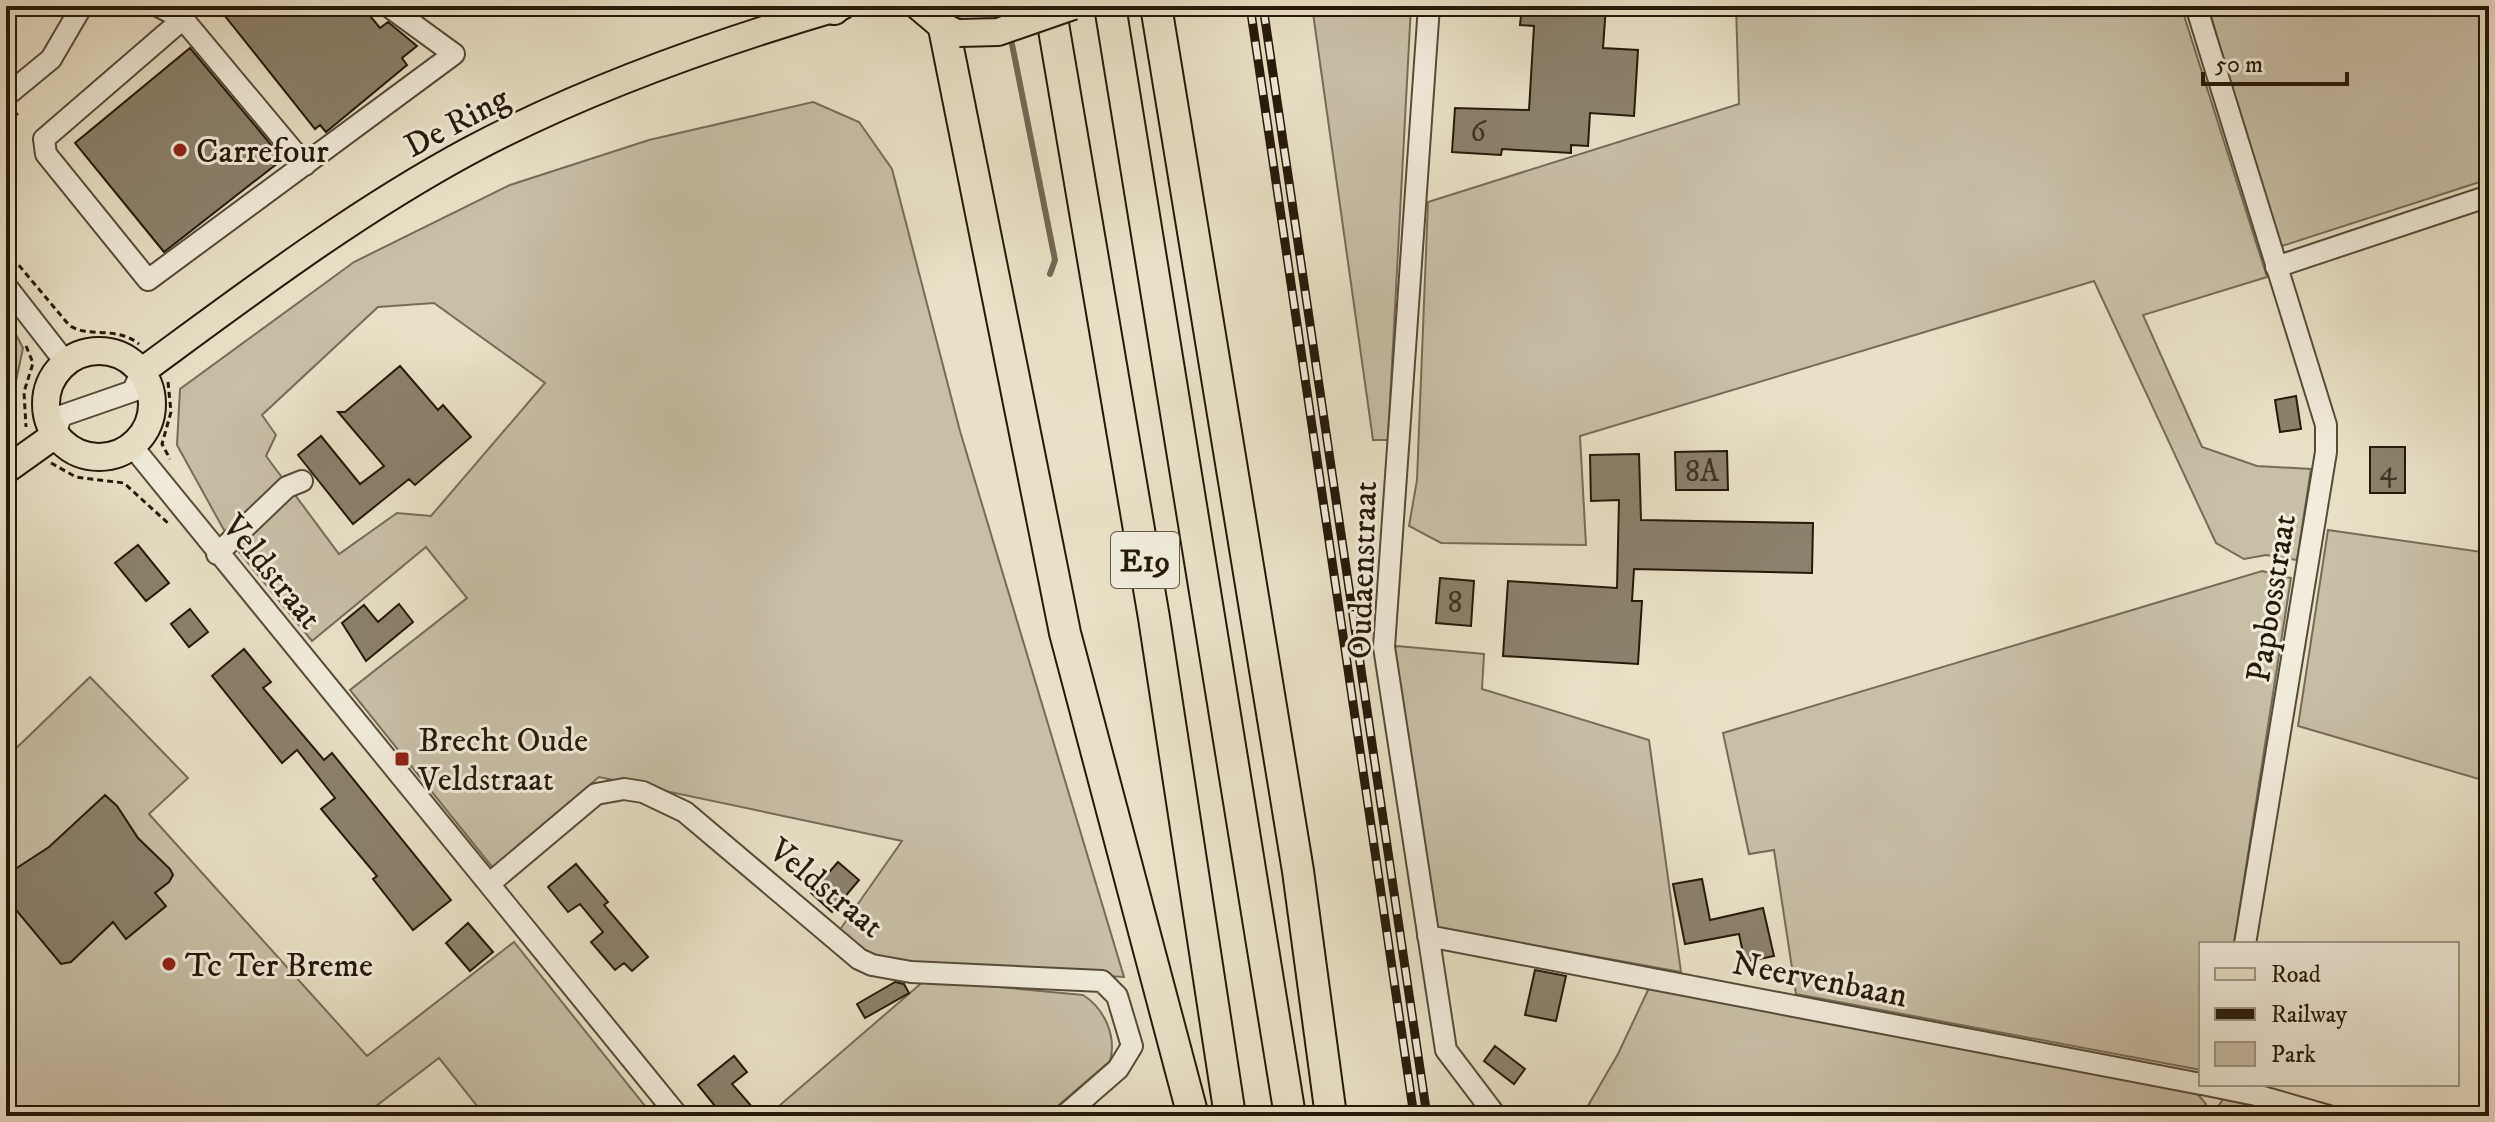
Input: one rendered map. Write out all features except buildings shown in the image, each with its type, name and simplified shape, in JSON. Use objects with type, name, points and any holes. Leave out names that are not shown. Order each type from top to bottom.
[{"type":"highway","name":"E19","points":[[1050,6],[1154,618],[1230,1116]]},
{"type":"highway","name":"E19","points":[[1110,6],[1290,1116]]},
{"type":"highway","points":[[1156,6],[1298,871],[1331,1116]]},
{"type":"highway","points":[[952,31],[1065,633],[1193,1116]]},
{"type":"main road","points":[[918,6],[952,31],[998,32],[1073,6]]},
{"type":"main road","name":"De Ring","points":[[141,372],[309,252],[468,152],[554,110],[640,75],[837,7]]},
{"type":"main road","points":[[96,351],[127,359],[141,372],[152,401],[150,417],[132,446],[102,457],[86,455],[47,441],[47,391],[66,363],[96,351]]},
{"type":"main road","points":[[6,470],[47,441]]},
{"type":"street","points":[[6,96],[51,59],[82,6]]},
{"type":"street","points":[[158,6],[184,12],[305,165]]},
{"type":"street","points":[[184,12],[44,139],[46,154],[148,280],[454,54],[388,6]]},
{"type":"street","name":"Oudaenstraat","points":[[1429,6],[1384,647],[1446,1050],[1496,1116]]},
{"type":"street","name":"Papbosstraat","points":[[2196,6],[2326,425],[2326,452],[2245,942]]},
{"type":"street","points":[[2276,267],[2489,196]]},
{"type":"street","points":[[6,286],[66,363]]},
{"type":"street","points":[[47,441],[61,416],[133,391],[141,372]]},
{"type":"street","name":"Veldstraat","points":[[132,446],[678,1116]]},
{"type":"street","points":[[217,554],[287,487],[302,481]]},
{"type":"street","name":"Veldstraat","points":[[489,884],[596,794],[624,789],[663,799],[719,838],[859,959],[872,965],[911,972],[1102,981],[1117,996],[1132,1046],[1118,1069],[1064,1116]]},
{"type":"street","name":"Neervenbaan","points":[[1428,936],[2199,1083]]},
{"type":"street","name":"Neervenbaan","points":[[2215,1086],[2329,1116]]},
{"type":"path","points":[[24,342],[33,363],[24,392],[24,420],[47,441],[51,463],[65,473],[124,483],[173,528]]},
{"type":"green space","points":[[1312,6],[1411,6],[1388,440],[1373,440]]},
{"type":"green space","points":[[1736,6],[2181,6],[2267,277],[2143,315],[2202,447],[2257,466],[2311,469],[2297,560],[2266,555],[2244,559],[2216,543],[2094,281],[1580,436],[1586,545],[1441,543],[1409,526],[1417,480],[1428,202],[1739,104]]},
{"type":"green space","points":[[2208,6],[2489,6],[2489,179],[2282,246],[2276,236]]},
{"type":"green space","points":[[813,102],[859,122],[892,169],[960,431],[1124,977],[891,964],[858,949],[839,931],[902,841],[599,777],[493,868],[350,690],[467,598],[426,547],[312,641],[230,541],[177,445],[180,389],[354,262],[510,185],[649,140]],"holes":[[[434,303],[545,383],[431,516],[397,513],[339,554],[266,456],[276,435],[262,415],[378,307]]]},
{"type":"green space","points":[[12,327],[23,348],[6,429],[6,332]]},
{"type":"green space","points":[[2328,530],[2489,553],[2489,782],[2298,726]]},
{"type":"green space","points":[[2262,571],[2291,578],[2234,942],[2199,942],[2199,1070],[1796,994],[1774,850],[1749,854],[1723,733]]},
{"type":"green space","points":[[1397,646],[1484,654],[1482,689],[1649,740],[1681,972],[1438,928],[1434,921],[1394,650]]},
{"type":"green space","points":[[90,677],[188,778],[149,814],[367,1056],[514,942],[653,1116],[485,1116],[439,1058],[363,1116],[249,1116],[244,1111],[237,1116],[6,1116],[6,758]]},
{"type":"green space","points":[[925,980],[1083,995],[1097,1007],[1107,1024],[1112,1042],[1110,1061],[1046,1116],[776,1116],[772,1112]]},
{"type":"green space","points":[[1649,988],[2195,1091],[2206,1104],[2197,1116],[1582,1116],[1618,1054]]},
{"type":"green space","points":[[2223,1099],[2300,1116],[2212,1116]]},
{"type":"waterway","points":[[1012,44],[1055,260],[1050,274]]},
{"type":"railway","points":[[1250,6],[1414,1116]]},
{"type":"railway","points":[[1263,6],[1427,1116]]},
{"type":"place","name":"Carrefour","points":[[180,150]]},
{"type":"place","name":"Brecht Oude Veldstraat","points":[[402,759]]},
{"type":"place","name":"Tc Ter Breme","points":[[169,964]]}]
